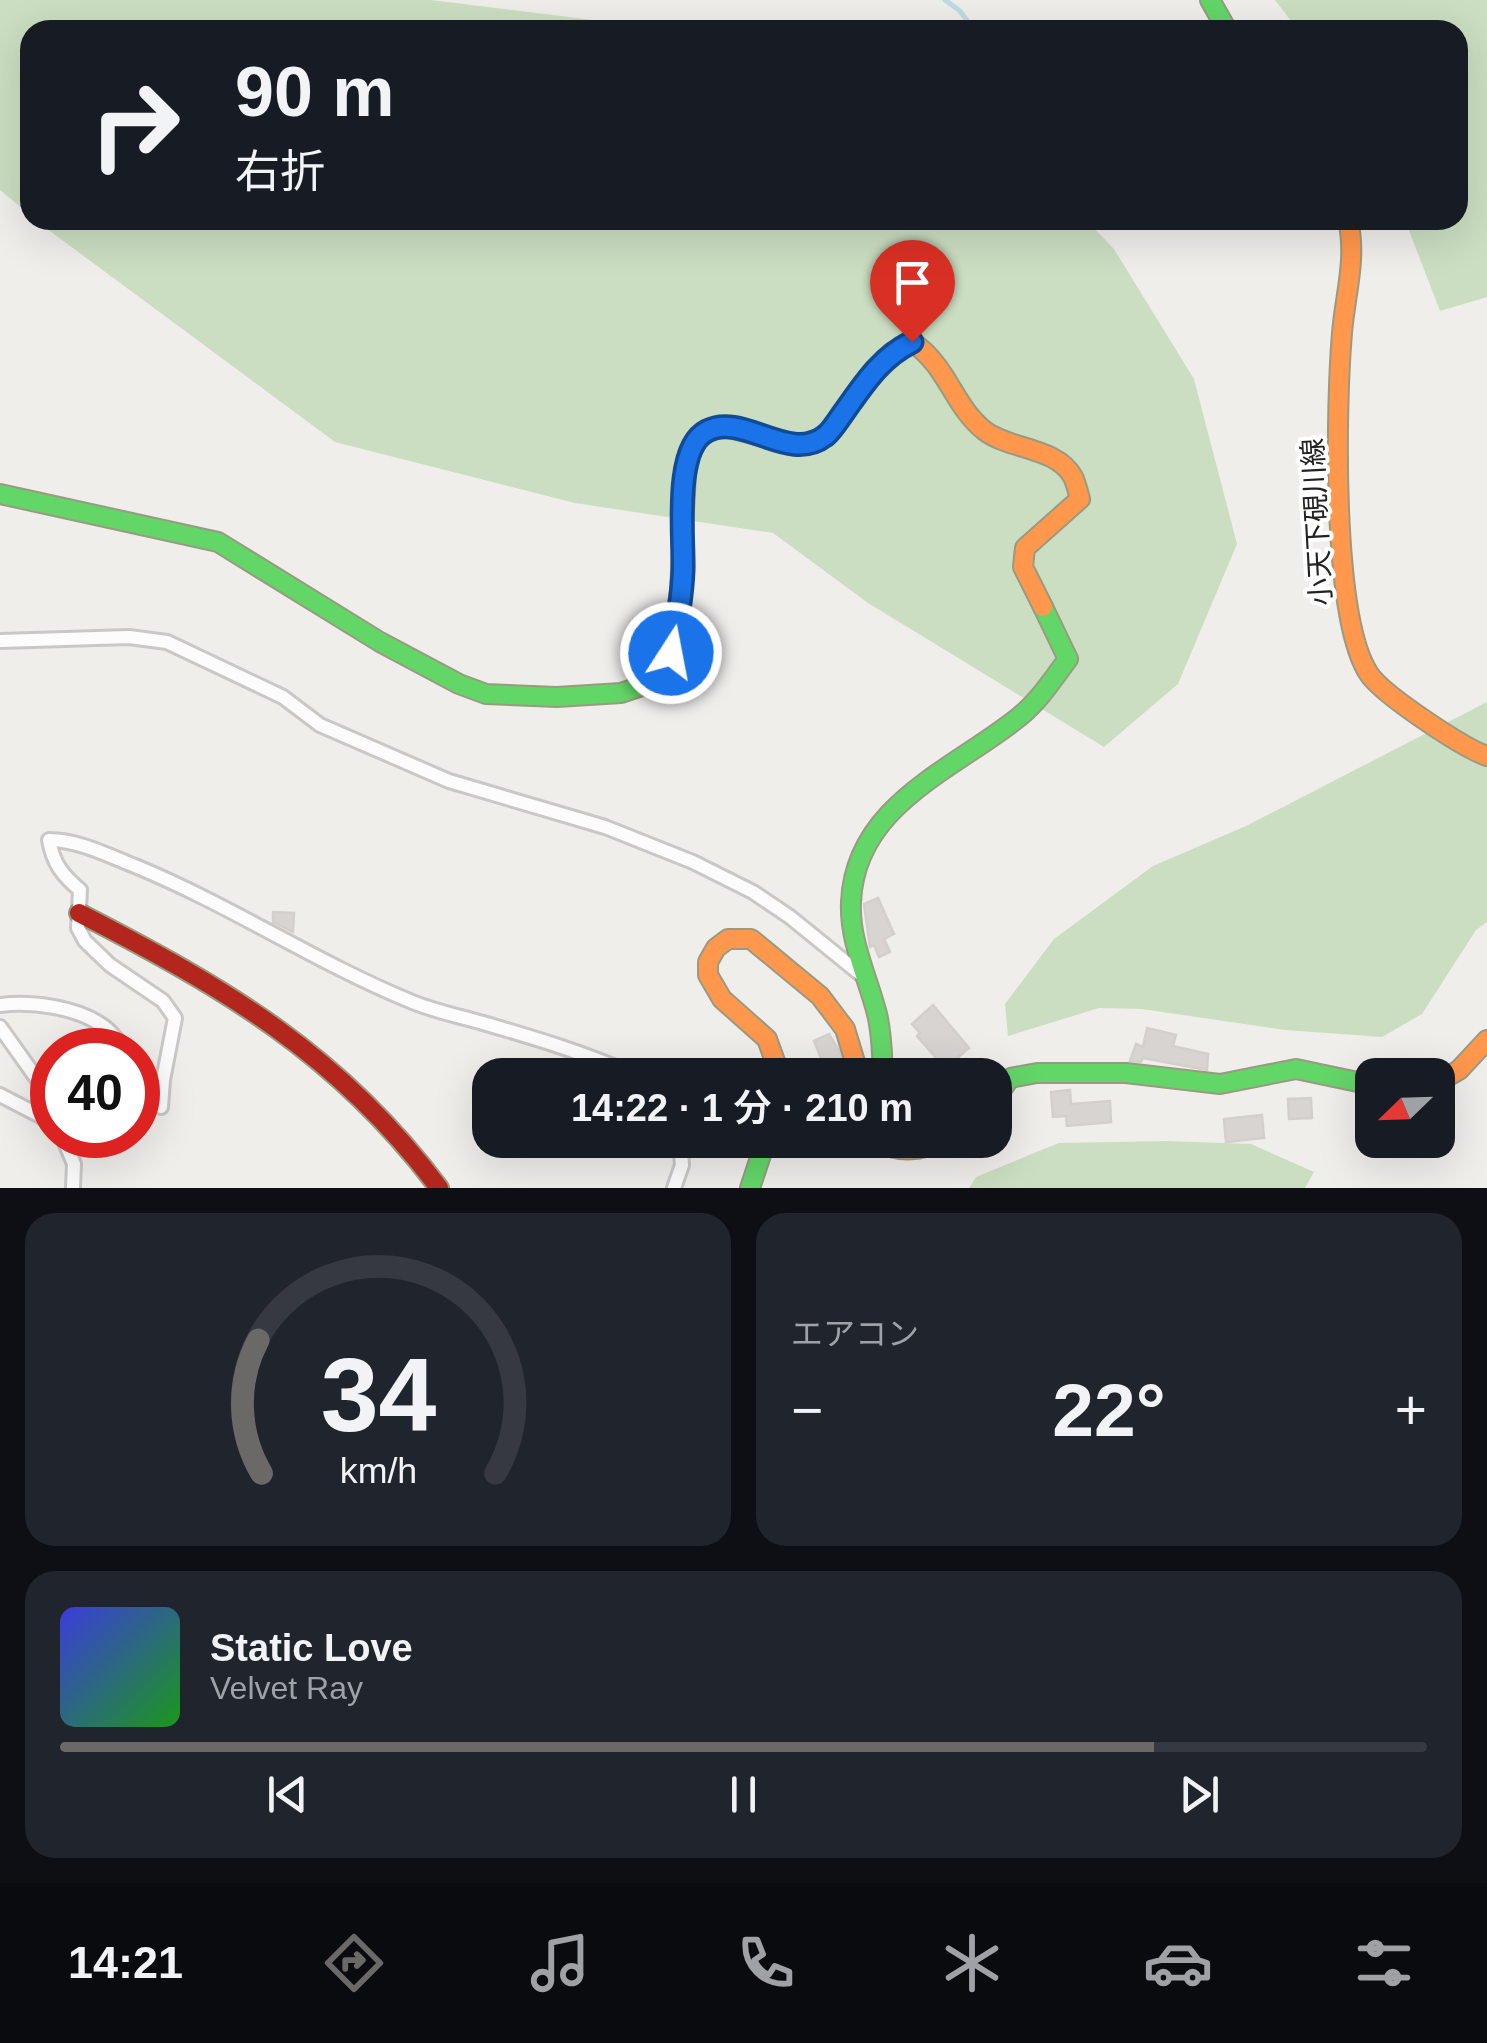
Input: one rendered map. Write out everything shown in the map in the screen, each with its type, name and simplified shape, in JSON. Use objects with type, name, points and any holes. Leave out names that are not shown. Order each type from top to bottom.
[{"type":"street","name":"小天下硯川線","points":[[1349,230],[1353,260],[1344,308],[1338,388],[1348,608],[1358,651],[1370,677],[1466,748],[1487,756]]},
{"type":"street","points":[[0,494],[218,542],[380,642],[486,694],[557,697],[622,693],[648,684],[671,653],[684,566],[686,472],[692,446],[704,432],[722,426],[788,443],[816,440],[827,436],[891,353],[912,342],[930,352],[942,364],[981,428],[1060,463],[1073,476],[1080,498],[1025,548],[1023,566],[1068,659],[1022,715],[936,774],[882,818],[864,842],[853,869],[850,906],[880,1030],[882,1058]]},
{"type":"street","points":[[0,641],[129,637],[167,642],[282,697],[320,725],[450,781],[605,827],[693,862],[753,892],[790,917],[866,979]]},
{"type":"street","points":[[160,1105],[175,1018],[163,1001],[110,965],[84,941],[78,928],[80,890],[62,875],[53,860],[49,840],[60,838],[96,850],[193,890],[372,985],[416,1004],[592,1058]]},
{"type":"street","points":[[79,913],[150,949],[245,1006],[331,1070],[373,1105],[408,1144],[438,1188]]},
{"type":"street","points":[[774,1058],[766,1038],[719,997],[708,977],[708,959],[718,944],[734,936],[751,939],[834,1007],[848,1032],[855,1058]]},
{"type":"street","points":[[0,1004],[27,1004],[71,1012],[106,1028]]},
{"type":"street","points":[[0,1026],[30,1069]]},
{"type":"street","points":[[1455,1074],[1487,1040]]},
{"type":"street","points":[[1012,1078],[1037,1073],[1126,1073],[1220,1084],[1296,1070],[1355,1082]]},
{"type":"street","points":[[0,1095],[30,1111]]},
{"type":"street","points":[[72,1158],[73,1188]]},
{"type":"street","points":[[674,1188],[681,1158]]},
{"type":"street","points":[[750,1188],[760,1158]]},
{"type":"green space","points":[[0,0],[431,0],[593,20],[20,20],[20,207],[0,190]]},
{"type":"green space","points":[[1275,0],[1487,0],[1487,297],[1440,311],[1409,230],[1468,230],[1468,20],[1290,20]]},
{"type":"green space","points":[[49,230],[1096,230],[1114,249],[1194,379],[1237,544],[1178,684],[1104,747],[868,603],[773,533],[575,503],[335,442]]},
{"type":"green space","points":[[1487,702],[1487,922],[1476,930],[1422,1014],[1382,1037],[1285,1030],[1142,1009],[1099,1008],[1008,1036],[1005,1004],[1054,939],[1153,866],[1246,826]]},
{"type":"green space","points":[[1059,1143],[1251,1144],[1314,1172],[1305,1188],[969,1188],[976,1177]]},
{"type":"building","points":[[878,898],[894,934],[884,939],[890,952],[879,957],[874,945],[870,947],[864,904]]},
{"type":"building","points":[[273,912],[294,913],[293,932],[273,922]]},
{"type":"building","points":[[933,1005],[969,1048],[957,1058],[936,1058],[912,1024]]},
{"type":"building","points":[[1147,1028],[1176,1035],[1173,1046],[1208,1054],[1207,1070],[1143,1058],[1141,1062],[1130,1061],[1136,1044],[1143,1047]]},
{"type":"building","points":[[829,1034],[842,1058],[821,1058],[814,1041]]},
{"type":"building","points":[[1070,1090],[1071,1104],[1110,1101],[1111,1122],[1067,1126],[1066,1116],[1053,1117],[1051,1092]]},
{"type":"building","points":[[1311,1098],[1312,1118],[1289,1119],[1288,1099]]},
{"type":"building","points":[[1262,1115],[1264,1138],[1226,1142],[1224,1119]]},
{"type":"waterway","points":[[945,0],[967,20]]},
{"type":"traffic: fast","points":[[1210,0],[1221,20]]},
{"type":"traffic: fast","points":[[0,494],[218,542],[380,642],[486,694],[557,697],[621,693],[648,684],[671,653],[680,591]]},
{"type":"traffic: fast","points":[[882,1058],[879,1022],[851,917],[857,868],[870,840],[889,815],[938,773],[1026,711],[1068,659],[1043,607]]},
{"type":"traffic: fast","points":[[1012,1078],[1037,1073],[1126,1073],[1220,1084],[1296,1069],[1355,1081]]},
{"type":"traffic: fast","points":[[750,1188],[760,1158]]},
{"type":"traffic: slow","points":[[1349,230],[1351,263],[1342,333],[1338,457],[1342,560],[1357,646],[1377,683],[1443,732],[1487,756]]},
{"type":"traffic: slow","points":[[680,591],[686,472],[692,446],[704,432],[722,426],[788,443],[806,443],[827,436],[873,371],[891,353],[912,342],[934,363],[965,410],[985,431],[1045,454],[1066,467],[1073,477],[1080,499],[1025,548],[1023,567],[1043,607]]},
{"type":"traffic: slow","points":[[774,1058],[767,1039],[722,999],[708,975],[708,962],[716,948],[728,939],[751,939],[820,996],[845,1029],[854,1058]]},
{"type":"traffic: slow","points":[[1455,1072],[1487,1040]]},
{"type":"traffic: jam","points":[[79,913],[183,969],[276,1028],[361,1099],[439,1188]]},
{"type":"route","points":[[671,653],[679,616],[686,472],[692,446],[704,432],[722,426],[788,443],[806,443],[827,436],[874,371],[891,353],[912,342]]}]
